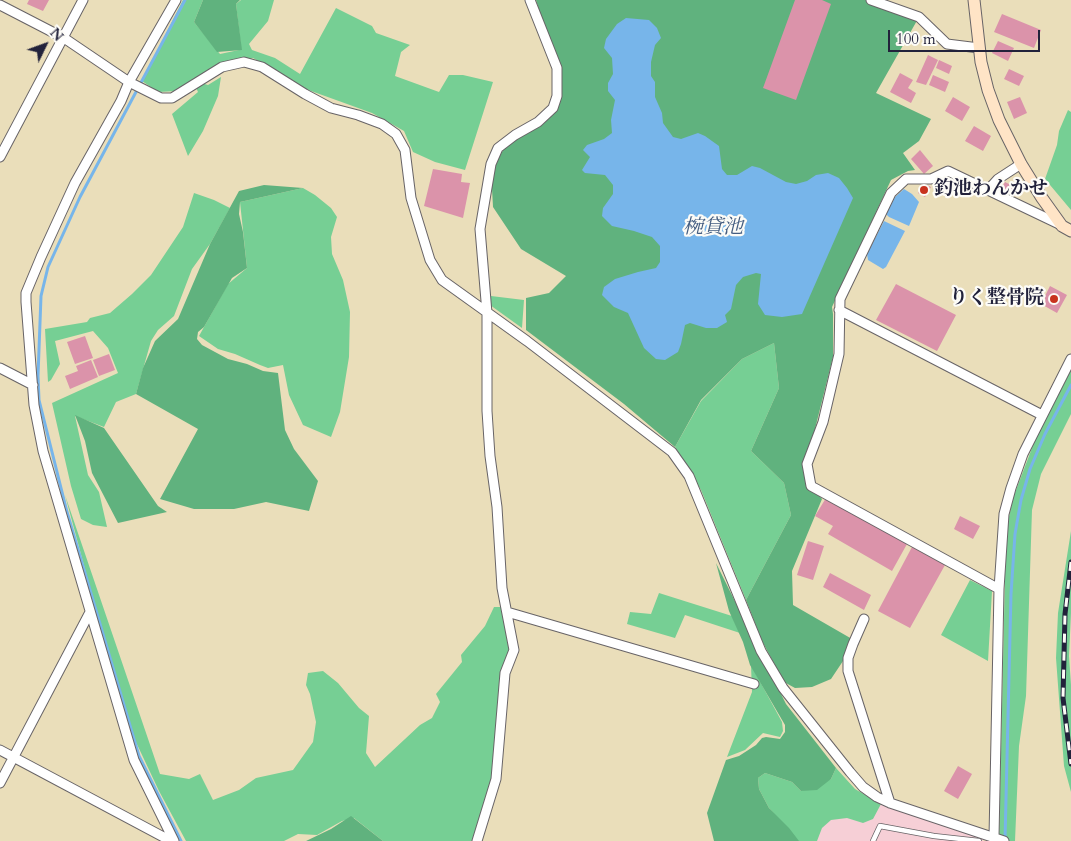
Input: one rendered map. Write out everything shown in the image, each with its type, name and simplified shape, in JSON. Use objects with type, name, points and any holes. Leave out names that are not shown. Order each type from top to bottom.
[{"type":"main road","points":[[974,0],[981,62],[993,107],[1021,164],[1067,229]]},
{"type":"street","points":[[0,158],[83,0]]},
{"type":"street","points":[[173,841],[166,822],[147,790],[134,760],[43,451],[34,405],[26,293],[75,183],[121,101],[129,82],[176,0]]},
{"type":"street","points":[[476,841],[496,779],[505,673],[514,650],[502,588],[497,507],[490,456],[487,411],[487,313],[480,229],[491,164],[498,148],[515,135],[538,122],[553,108],[557,96],[557,68],[530,0]]},
{"type":"street","points":[[871,0],[919,17],[947,44],[979,48]]},
{"type":"street","points":[[0,5],[64,38],[129,82],[161,98],[172,98],[222,67],[244,62],[262,67],[331,108],[382,124],[396,134],[405,150],[411,198],[430,260],[442,280],[527,341],[672,452],[689,476],[761,651],[784,688],[850,772],[863,787],[890,803],[1004,841]]},
{"type":"street","points":[[988,190],[998,179],[1021,164]]},
{"type":"street","points":[[999,589],[811,486],[807,464],[823,422],[839,354],[840,299],[891,193],[906,179],[931,179],[948,171],[1067,229]]},
{"type":"street","points":[[839,310],[1042,415]]},
{"type":"street","points":[[989,837],[999,589],[1004,514],[1023,454],[1071,359]]},
{"type":"street","points":[[0,368],[33,385]]},
{"type":"street","points":[[0,782],[90,612]]},
{"type":"street","points":[[507,612],[754,684]]},
{"type":"street","points":[[864,619],[850,651],[848,671],[890,803]]},
{"type":"street","points":[[0,750],[173,841]]},
{"type":"lane","points":[[873,841],[880,826],[934,836],[979,841]]},
{"type":"shaded area","points":[[802,794],[848,796],[893,806],[983,837],[983,841],[801,841]]},
{"type":"green space","points":[[183,0],[203,0],[194,22],[220,54],[239,50],[241,47],[236,4],[241,0],[274,0],[268,21],[249,44],[252,50],[275,58],[300,74],[336,8],[372,26],[376,33],[410,45],[401,52],[395,76],[439,92],[449,75],[463,75],[493,82],[465,170],[435,162],[413,152],[404,131],[372,113],[300,87],[253,58],[198,82],[208,85],[221,77],[218,96],[203,131],[188,156],[172,114],[198,92],[193,81],[178,91],[158,92],[142,81]]},
{"type":"green space","points":[[203,0],[240,0],[236,4],[242,50],[217,52],[194,22]]},
{"type":"green space","points":[[536,0],[871,0],[919,17],[876,93],[931,119],[919,141],[903,153],[915,170],[908,171],[891,180],[832,307],[833,357],[812,441],[811,486],[822,499],[792,571],[793,605],[852,639],[843,661],[831,679],[812,687],[795,688],[784,682],[762,641],[746,600],[791,515],[784,483],[751,451],[779,388],[774,343],[742,359],[701,400],[675,447],[624,404],[526,330],[526,298],[549,293],[566,276],[521,249],[493,207],[491,170],[505,147],[553,108],[557,68]]},
{"type":"green space","points":[[1068,110],[1071,112],[1071,210],[1045,179],[1057,145],[1059,131]]},
{"type":"green space","points":[[264,185],[303,188],[240,202],[239,214],[247,268],[232,278],[204,327],[198,332],[197,339],[202,345],[228,359],[263,371],[278,373],[285,430],[294,449],[318,481],[309,511],[266,502],[234,509],[194,509],[160,499],[198,429],[136,394],[143,368],[155,341],[178,319],[210,244],[239,191]]},
{"type":"green space","points":[[303,188],[331,208],[337,217],[331,237],[332,254],[343,280],[350,312],[349,357],[340,412],[331,437],[303,425],[289,395],[283,365],[268,368],[218,349],[199,336],[228,284],[247,268],[240,202]]},
{"type":"green space","points":[[194,193],[230,208],[210,244],[192,269],[174,316],[158,330],[151,341],[136,394],[116,402],[104,427],[75,416],[88,475],[99,492],[107,527],[93,525],[81,519],[71,486],[52,403],[118,373],[108,348],[93,331],[55,341],[60,364],[48,382],[45,329],[87,322],[90,318],[110,313],[132,294],[151,275],[183,227]]},
{"type":"green space","points":[[491,296],[524,300],[522,328],[490,305]]},
{"type":"green space","points":[[774,343],[779,388],[751,451],[784,483],[791,515],[746,600],[701,490],[675,447],[701,401],[742,359]]},
{"type":"green space","points":[[1071,366],[1071,414],[1041,474],[1032,510],[1026,696],[1019,746],[1015,841],[999,841],[1006,531],[1013,498],[1043,419]]},
{"type":"green space","points":[[75,415],[104,428],[158,506],[167,512],[118,523],[92,473],[85,441]]},
{"type":"green space","points":[[65,495],[160,774],[189,779],[200,774],[213,800],[239,790],[256,778],[293,770],[313,742],[316,722],[310,694],[306,685],[308,673],[323,671],[338,683],[359,708],[369,716],[366,753],[375,767],[420,725],[432,718],[440,702],[436,694],[462,662],[461,655],[485,626],[494,607],[501,607],[512,636],[505,673],[491,790],[473,841],[383,841],[354,818],[342,821],[317,835],[298,834],[284,841],[186,841],[159,791],[126,721]]},
{"type":"green space","points":[[1071,531],[1069,656],[1071,685],[1071,792],[1064,766],[1056,658],[1058,613]]},
{"type":"green space","points":[[716,563],[786,704],[836,768],[831,779],[817,790],[801,791],[792,782],[765,773],[758,778],[759,789],[769,808],[799,841],[714,841],[707,813],[726,760],[739,756],[756,745],[762,738],[780,739],[785,732],[785,725],[750,665],[743,642],[729,611]]},
{"type":"green space","points":[[970,580],[992,591],[988,661],[941,635]]},
{"type":"green space","points":[[659,593],[732,616],[740,633],[685,615],[675,638],[627,624],[630,612],[651,614]]},
{"type":"green space","points":[[751,665],[782,722],[783,731],[780,737],[763,733],[745,750],[727,757],[752,692]]},
{"type":"green space","points":[[836,768],[855,789],[881,804],[873,819],[863,823],[847,818],[831,820],[822,828],[817,841],[798,841],[769,808],[759,789],[758,778],[765,773],[792,782],[801,791],[831,779]]},
{"type":"green space","points":[[351,816],[383,841],[306,841],[331,829]]},
{"type":"water","name":"椀貸池","points":[[626,18],[649,20],[657,28],[661,38],[655,45],[651,62],[651,76],[655,82],[655,97],[662,113],[663,123],[673,137],[681,139],[698,133],[705,136],[719,146],[722,169],[727,175],[737,175],[752,166],[760,168],[786,182],[796,184],[807,181],[816,175],[828,173],[839,178],[853,198],[802,314],[782,317],[765,315],[758,304],[761,274],[756,273],[743,277],[736,285],[731,309],[725,315],[727,322],[717,328],[706,328],[690,323],[685,325],[678,352],[665,360],[656,359],[644,348],[628,313],[614,307],[602,295],[604,287],[615,279],[656,268],[660,262],[660,246],[652,237],[612,226],[602,216],[603,208],[613,194],[613,185],[605,175],[585,173],[582,170],[590,157],[583,150],[587,145],[604,139],[612,133],[611,120],[615,100],[608,91],[608,83],[613,74],[612,58],[604,48],[606,39],[617,24]]},
{"type":"water","points":[[904,189],[919,202],[909,226],[886,214],[895,197]]},
{"type":"water","points":[[884,221],[905,231],[886,267],[883,269],[868,260],[867,254]]},
{"type":"building","points":[[29,0],[49,0],[43,11],[27,4]]},
{"type":"building","points":[[795,0],[822,0],[831,4],[796,100],[763,88]]},
{"type":"building","points":[[1002,14],[1041,30],[1034,48],[994,32]]},
{"type":"building","points":[[998,41],[1014,48],[1008,61],[992,53]]},
{"type":"building","points":[[928,55],[938,60],[926,85],[916,82]]},
{"type":"building","points":[[939,60],[952,66],[949,74],[936,68]]},
{"type":"building","points":[[1009,69],[1024,76],[1019,86],[1004,79]]},
{"type":"building","points":[[900,73],[913,80],[908,88],[916,93],[911,103],[890,92]]},
{"type":"building","points":[[933,75],[949,82],[945,92],[929,85]]},
{"type":"building","points":[[953,97],[970,107],[962,121],[945,111]]},
{"type":"building","points":[[1020,97],[1027,113],[1014,119],[1007,102]]},
{"type":"building","points":[[974,126],[991,136],[983,151],[965,141]]},
{"type":"building","points":[[920,150],[933,166],[924,174],[911,159]]},
{"type":"building","points":[[433,169],[462,174],[461,182],[470,183],[463,218],[424,206]]},
{"type":"building","points":[[1005,182],[1019,189],[1015,196],[1001,189]]},
{"type":"building","name":"釣池わんかせ","points":[[923,183],[931,187],[925,197],[918,193]]},
{"type":"building","points":[[896,284],[956,315],[937,351],[876,320]]},
{"type":"building","name":"りく整骨院","points":[[1050,286],[1067,295],[1057,313],[1041,304]]},
{"type":"building","points":[[85,336],[93,358],[75,364],[67,342]]},
{"type":"building","points":[[109,354],[115,370],[99,376],[93,360]]},
{"type":"building","points":[[91,360],[98,377],[70,389],[65,376],[78,371],[76,366]]},
{"type":"building","points":[[826,498],[907,544],[892,571],[828,534],[833,526],[815,516]]},
{"type":"building","points":[[960,516],[980,526],[973,539],[954,529]]},
{"type":"building","points":[[808,541],[824,546],[813,580],[797,575]]},
{"type":"building","points":[[912,547],[945,565],[910,628],[878,611]]},
{"type":"building","points":[[830,573],[871,595],[864,610],[823,587]]},
{"type":"building","points":[[958,766],[972,774],[958,799],[944,791]]},
{"type":"waterway","points":[[181,841],[139,756],[67,512],[39,400],[38,376],[41,296],[48,267],[80,197],[185,0]]},
{"type":"waterway","points":[[1005,840],[1011,594],[1015,534],[1021,500],[1030,469],[1045,434],[1071,385]]},
{"type":"railway","points":[[1071,562],[1065,614],[1063,698],[1071,764]]},
{"type":"place","name":"釣池わんかせ","points":[[924,190]]},
{"type":"place","name":"りく整骨院","points":[[1054,299]]}]
